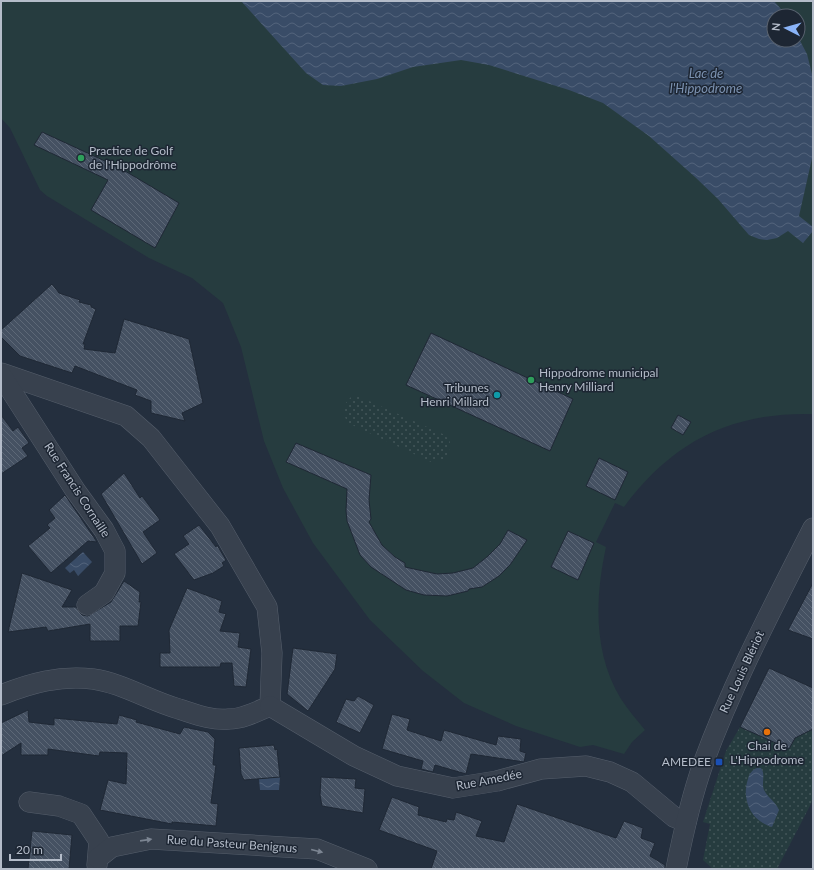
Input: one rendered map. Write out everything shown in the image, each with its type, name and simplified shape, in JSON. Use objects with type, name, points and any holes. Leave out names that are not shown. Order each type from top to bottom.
[{"type":"street","name":"Rue Francis Cornaille","points":[[1,374],[75,490],[104,530],[115,551],[115,573],[104,593],[87,606]]},
{"type":"street","points":[[1,374],[126,416],[151,438],[220,526],[267,607],[272,653],[270,706],[230,720],[208,718],[171,707],[93,679],[57,678],[29,684],[1,695]]},
{"type":"street","name":"Rue Louis Blériot","points":[[676,869],[686,822],[703,765],[723,713],[773,607],[813,528]]},
{"type":"street","name":"Rue Amedée","points":[[270,706],[354,756],[397,776],[453,788],[498,781],[541,769],[586,766],[610,772],[632,782],[674,817],[686,822]]},
{"type":"street","points":[[28,802],[59,806],[81,814],[99,841],[97,864]]},
{"type":"street","name":"Rue du Pasteur Benignus","points":[[97,864],[112,847],[151,839],[317,850],[367,869]]},
{"type":"green space","name":"Hippodrome municipal Henry Milliard","points":[[1,1],[813,1],[813,414],[783,415],[756,419],[730,425],[706,435],[683,448],[662,465],[643,484],[624,507],[615,503],[596,542],[606,547],[602,566],[599,605],[601,644],[605,663],[621,699],[645,730],[632,742],[624,754],[593,745],[580,747],[516,726],[464,703],[423,671],[370,620],[313,543],[283,488],[264,441],[241,347],[223,303],[192,278],[149,258],[47,196],[40,190],[10,128],[1,118]]},
{"type":"green space","points":[[358,396],[445,435],[450,442],[449,451],[444,460],[431,462],[348,423],[344,415],[344,406],[351,397]]},
{"type":"green space","points":[[740,727],[789,749],[795,738],[811,730],[813,733],[813,800],[777,869],[713,869],[703,860],[710,824],[703,822],[726,751]]},
{"type":"water","name":"Lac de l'Hippodrome","points":[[241,1],[774,1],[780,8],[766,8],[766,48],[804,48],[807,54],[813,78],[813,154],[799,216],[813,227],[813,231],[803,243],[788,231],[777,238],[767,240],[749,235],[718,199],[695,177],[649,136],[603,103],[569,90],[489,65],[461,60],[413,67],[377,79],[341,86],[323,85],[306,73]]},
{"type":"water","points":[[83,552],[92,562],[78,576],[74,570],[70,573],[65,568]]},
{"type":"water","points":[[757,768],[761,768],[762,771],[764,790],[779,810],[772,827],[758,820],[753,815],[747,802],[746,787],[748,777],[752,771]]},
{"type":"water","points":[[280,777],[279,790],[260,790],[259,779]]},
{"type":"building","points":[[42,132],[120,168],[179,203],[155,248],[91,210],[108,180],[34,145]]},
{"type":"building","points":[[52,284],[59,293],[80,300],[79,302],[91,305],[91,307],[96,309],[83,344],[85,344],[84,349],[115,353],[124,319],[189,339],[203,403],[182,413],[185,421],[151,413],[151,401],[135,395],[137,390],[75,366],[72,373],[20,356],[1,337],[1,330]]},
{"type":"building","name":"Tribunes Henri Millard","points":[[431,333],[573,399],[550,451],[406,385]]},
{"type":"building","points":[[1,415],[13,431],[18,427],[29,443],[22,448],[28,456],[1,474]]},
{"type":"building","points":[[678,415],[691,422],[683,435],[671,428]]},
{"type":"building","points":[[296,443],[371,475],[369,500],[371,519],[369,522],[382,545],[395,557],[405,563],[405,567],[437,574],[453,573],[473,568],[500,544],[508,530],[527,540],[510,565],[499,576],[482,587],[469,589],[468,591],[447,596],[424,595],[406,590],[371,567],[360,555],[347,521],[347,489],[286,462]]},
{"type":"building","points":[[599,458],[628,472],[615,500],[586,486]]},
{"type":"building","points":[[124,473],[140,498],[142,496],[160,520],[143,532],[157,553],[142,564],[101,494]]},
{"type":"building","points":[[65,495],[97,542],[88,541],[51,573],[28,546],[50,528],[47,525],[55,518],[49,510]]},
{"type":"building","points":[[199,525],[216,547],[217,545],[226,560],[222,563],[224,566],[213,573],[194,580],[174,554],[189,544],[183,536]]},
{"type":"building","points":[[568,531],[594,543],[578,580],[551,567]]},
{"type":"building","points":[[22,573],[72,590],[62,607],[76,607],[82,615],[88,616],[111,602],[124,581],[140,592],[139,602],[141,602],[138,626],[120,626],[120,641],[90,641],[90,624],[48,631],[46,627],[8,632]]},
{"type":"building","points":[[813,583],[813,639],[788,630]]},
{"type":"building","points":[[187,588],[222,601],[219,612],[226,614],[220,631],[240,633],[238,647],[251,649],[246,687],[234,686],[232,663],[221,663],[220,667],[160,667],[160,653],[170,653],[169,630]]},
{"type":"building","points":[[293,648],[337,654],[335,669],[308,711],[287,694]]},
{"type":"building","points":[[769,668],[813,688],[813,729],[795,738],[789,749],[740,727]]},
{"type":"building","points":[[358,696],[374,705],[360,733],[336,722],[346,699],[354,701]]},
{"type":"building","points":[[28,710],[29,722],[54,725],[54,718],[117,724],[119,715],[137,720],[136,722],[180,734],[184,727],[208,732],[215,739],[213,765],[216,765],[211,803],[218,804],[216,826],[172,822],[172,824],[100,810],[108,780],[126,784],[127,753],[100,752],[99,756],[48,749],[48,755],[21,755],[21,743],[1,756],[1,723]]},
{"type":"building","points":[[392,714],[410,719],[407,730],[441,741],[444,730],[496,745],[498,736],[521,739],[520,751],[526,753],[524,762],[471,754],[466,774],[435,765],[433,772],[421,769],[423,761],[382,749]]},
{"type":"building","points":[[274,745],[275,750],[277,749],[280,777],[244,780],[241,774],[239,748]]},
{"type":"building","points":[[321,777],[356,779],[355,788],[365,789],[363,813],[322,806],[320,795]]},
{"type":"building","points":[[392,797],[419,807],[418,815],[446,822],[447,819],[454,820],[456,812],[482,821],[476,836],[504,842],[517,804],[616,838],[624,821],[643,828],[641,838],[655,843],[650,856],[665,865],[665,869],[431,869],[437,851],[379,830]]},
{"type":"building","points":[[32,831],[72,835],[69,869],[28,869]]},
{"type":"place","name":"Practice de Golf de l'Hippodrôme","points":[[81,158]]},
{"type":"place","name":"Hippodrome municipal Henry Milliard","points":[[531,380]]},
{"type":"place","name":"Tribunes Henri Millard","points":[[497,395]]},
{"type":"place","name":"Chai de L'Hippodrome","points":[[767,732]]},
{"type":"place","name":"AMEDEE","points":[[719,762]]}]
